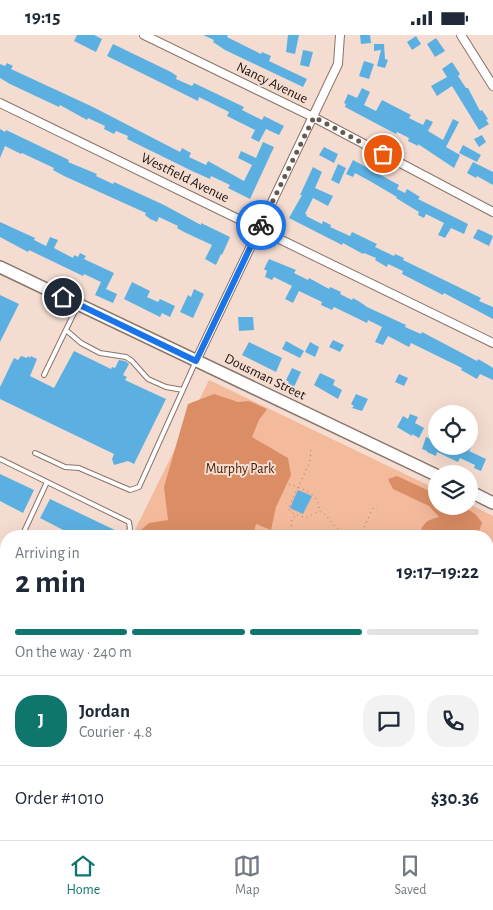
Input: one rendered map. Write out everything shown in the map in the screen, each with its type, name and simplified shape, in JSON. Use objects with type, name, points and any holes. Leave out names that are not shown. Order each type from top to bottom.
[{"type":"street","name":"Nancy Avenue","points":[[144,35],[314,117],[493,212]]},
{"type":"street","points":[[196,361],[338,64],[340,35]]},
{"type":"street","points":[[461,35],[493,87]]},
{"type":"street","name":"Westfield Avenue","points":[[0,103],[493,343]]},
{"type":"street","name":"Dousman Street","points":[[0,267],[428,471]]},
{"type":"street","points":[[478,496],[493,503]]},
{"type":"lane","points":[[44,375],[78,305]]},
{"type":"lane","points":[[66,330],[81,343],[100,353],[126,357],[148,379],[166,387],[183,390]]},
{"type":"lane","points":[[35,453],[65,467],[79,468],[130,490],[135,490],[139,487],[196,361]]},
{"type":"lane","points":[[0,459],[129,522],[129,530]]},
{"type":"lane","points":[[25,530],[47,482]]},
{"type":"path","points":[[311,450],[310,462],[288,506],[295,515],[306,518],[319,511]]},
{"type":"path","points":[[289,484],[316,498],[319,511],[326,515],[336,528],[340,530]]},
{"type":"path","points":[[363,530],[373,509],[378,510]]},
{"type":"path","points":[[291,530],[292,520],[295,515]]},
{"type":"green space","name":"Murphy Park","points":[[209,380],[428,485],[428,515],[478,515],[478,508],[493,516],[493,530],[135,530]]},
{"type":"green space","points":[[214,394],[238,402],[249,401],[267,409],[259,420],[252,437],[288,458],[291,475],[276,507],[271,530],[256,524],[254,530],[141,530],[149,523],[168,520],[164,487],[188,404]]},
{"type":"green space","points":[[397,476],[428,490],[428,506],[393,489],[388,479]]},
{"type":"green space","points":[[437,515],[476,515],[482,523],[479,530],[421,530],[427,522],[439,517]]},
{"type":"building","points":[[77,35],[94,35],[102,39],[96,52],[74,41]]},
{"type":"building","points":[[203,35],[228,35],[227,37],[261,54],[262,52],[271,56],[269,61],[307,79],[303,87],[225,50],[213,42],[214,40]]},
{"type":"building","points":[[288,35],[299,35],[295,54],[286,52]]},
{"type":"building","points":[[360,35],[370,35],[371,43],[361,44]]},
{"type":"building","points":[[416,36],[421,44],[412,50],[407,42]]},
{"type":"building","points":[[436,38],[445,51],[435,57],[427,44]]},
{"type":"building","points":[[113,44],[171,72],[177,76],[176,79],[192,86],[194,83],[244,107],[242,110],[262,120],[264,116],[284,126],[279,135],[266,129],[259,142],[251,138],[255,130],[227,116],[229,112],[199,97],[198,101],[107,56]]},
{"type":"building","points":[[374,44],[384,44],[385,59],[388,60],[385,68],[377,66],[381,50],[374,51]]},
{"type":"building","points":[[303,50],[313,52],[309,67],[300,65]]},
{"type":"building","points":[[364,61],[374,64],[369,79],[359,76]]},
{"type":"building","points":[[452,62],[460,74],[458,76],[466,88],[468,88],[480,111],[482,110],[488,119],[486,120],[489,124],[479,130],[452,86],[437,96],[431,86],[447,77],[442,69]]},
{"type":"building","points":[[7,63],[13,66],[11,69],[93,107],[180,152],[182,148],[191,153],[189,157],[206,165],[208,161],[244,181],[252,165],[238,158],[241,151],[256,158],[263,142],[274,147],[250,199],[228,188],[230,185],[211,176],[210,179],[192,171],[127,139],[128,136],[116,131],[114,134],[104,129],[105,126],[88,118],[87,120],[60,105],[59,107],[10,84],[0,78],[0,64],[5,66]]},
{"type":"building","points":[[362,88],[370,92],[364,105],[376,111],[382,100],[411,115],[409,118],[423,125],[426,119],[433,122],[428,131],[443,140],[453,119],[459,122],[446,147],[460,155],[454,168],[418,144],[418,146],[408,141],[409,138],[397,132],[396,134],[345,107],[346,104],[344,103],[348,94],[357,98]]},
{"type":"building","points":[[0,129],[5,132],[6,130],[69,160],[68,162],[97,174],[96,176],[113,184],[114,182],[164,205],[201,225],[201,223],[230,237],[222,255],[216,265],[205,259],[212,245],[184,232],[177,228],[178,226],[159,217],[157,222],[150,219],[145,215],[146,213],[64,176],[53,170],[54,168],[22,153],[5,146],[0,158]]},
{"type":"building","points":[[482,135],[486,142],[479,147],[474,139]]},
{"type":"building","points":[[463,145],[481,155],[477,162],[459,153]]},
{"type":"building","points":[[324,147],[338,154],[334,163],[319,155]]},
{"type":"building","points":[[353,160],[399,185],[397,189],[405,193],[407,189],[420,197],[418,199],[468,224],[464,234],[451,228],[445,238],[438,235],[444,223],[426,214],[424,218],[418,215],[419,212],[397,197],[355,173],[353,177],[346,174]]},
{"type":"building","points":[[473,162],[493,172],[493,185],[467,173]]},
{"type":"building","points":[[338,164],[346,168],[339,184],[331,180]]},
{"type":"building","points":[[313,167],[322,172],[315,188],[333,196],[328,206],[313,198],[305,214],[307,214],[306,216],[322,224],[323,221],[331,225],[330,227],[350,236],[352,232],[377,244],[375,247],[394,256],[395,254],[404,258],[403,260],[481,298],[479,301],[493,307],[493,319],[444,293],[443,295],[402,274],[403,271],[388,264],[387,267],[375,260],[376,258],[363,254],[343,243],[342,245],[289,218],[302,195],[300,195]]},
{"type":"building","points":[[0,222],[35,238],[34,240],[46,246],[50,237],[58,240],[54,248],[73,258],[74,255],[78,257],[80,253],[86,256],[84,259],[114,273],[106,289],[117,294],[113,303],[95,295],[101,282],[84,274],[83,276],[29,250],[28,252],[0,237]]},
{"type":"building","points":[[478,229],[493,236],[489,246],[473,238]]},
{"type":"building","points":[[269,259],[296,270],[294,273],[308,280],[309,278],[329,289],[330,287],[341,292],[340,294],[352,300],[353,298],[367,307],[406,325],[405,327],[421,334],[422,332],[477,361],[478,359],[493,368],[493,380],[480,374],[477,379],[461,370],[462,368],[411,343],[409,347],[388,336],[383,345],[375,342],[382,327],[368,320],[367,323],[334,307],[332,310],[321,305],[322,302],[299,291],[293,303],[285,299],[292,286],[274,277],[272,280],[265,277],[267,271],[264,269]]},
{"type":"building","points":[[132,282],[150,291],[147,297],[158,302],[160,299],[175,306],[170,317],[162,313],[160,317],[124,299]]},
{"type":"building","points":[[194,289],[204,294],[193,318],[180,312],[188,295],[191,297]]},
{"type":"building","points":[[0,295],[19,304],[0,342]]},
{"type":"building","points":[[238,317],[253,317],[254,330],[239,331]]},
{"type":"building","points":[[333,340],[344,345],[340,352],[329,347]]},
{"type":"building","points":[[286,341],[304,351],[300,358],[282,349]]},
{"type":"building","points":[[249,342],[282,358],[276,372],[242,355]]},
{"type":"building","points":[[310,342],[319,347],[315,357],[305,352]]},
{"type":"building","points":[[74,351],[111,369],[112,367],[115,368],[119,360],[125,361],[129,364],[123,375],[127,377],[125,380],[166,399],[134,464],[128,461],[114,465],[112,459],[114,454],[0,399],[0,387],[14,358],[18,360],[21,356],[27,358],[28,356],[30,358],[31,356],[37,359],[30,376],[54,388]]},
{"type":"building","points":[[292,368],[301,372],[294,387],[288,384],[289,382],[286,380]]},
{"type":"building","points":[[320,373],[335,380],[333,385],[342,390],[338,399],[314,385]]},
{"type":"building","points":[[399,374],[408,378],[404,386],[395,382]]},
{"type":"building","points":[[356,394],[368,399],[362,411],[352,408],[354,406],[351,404]]},
{"type":"building","points":[[410,414],[418,417],[415,423],[424,428],[419,438],[397,427],[403,416],[408,419]]},
{"type":"building","points":[[426,437],[428,438],[428,452],[422,449]]},
{"type":"building","points":[[443,455],[478,455],[486,459],[481,471],[478,470],[478,465],[460,458],[458,462]]},
{"type":"building","points":[[0,474],[34,490],[23,513],[0,501]]},
{"type":"building","points":[[298,490],[312,496],[303,514],[290,508]]},
{"type":"building","points":[[50,499],[115,530],[63,530],[40,518]]},
{"type":"way so far","points":[[261,225],[314,117],[383,154]]},
{"type":"route","points":[[63,297],[196,361],[261,225]]}]
